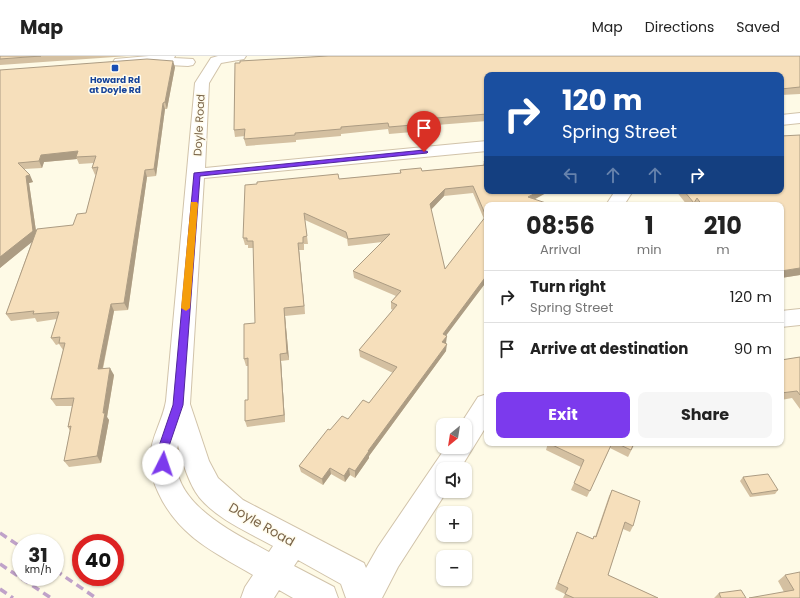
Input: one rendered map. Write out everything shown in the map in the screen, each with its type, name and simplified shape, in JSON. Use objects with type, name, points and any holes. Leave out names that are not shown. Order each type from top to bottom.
[{"type":"street","points":[[144,61],[168,56]]},
{"type":"street","points":[[106,64],[188,60],[203,64],[219,59],[239,56]]},
{"type":"street","name":"Doyle Road","points":[[219,59],[202,84],[178,405],[164,446],[163,464],[167,481],[173,495],[182,510],[196,523],[212,535],[323,598]]},
{"type":"street","name":"Doyle Road","points":[[188,60],[202,84]]},
{"type":"street","points":[[784,120],[800,118]]},
{"type":"street","points":[[196,174],[484,146]]},
{"type":"street","points":[[784,319],[800,317]]},
{"type":"street","name":"Doyle Road","points":[[178,405],[196,463],[208,486],[234,509],[353,574],[361,598]]},
{"type":"street","points":[[472,428],[484,409]]},
{"type":"street","points":[[366,598],[388,557],[436,485]]},
{"type":"street","points":[[256,598],[293,542]]},
{"type":"building","points":[[0,56],[41,56],[0,59]]},
{"type":"building","points":[[328,56],[800,56],[800,87],[784,89],[784,72],[484,72],[484,114],[423,119],[424,124],[389,127],[388,123],[341,127],[341,129],[295,133],[295,135],[244,139],[245,129],[234,130],[235,63],[240,63],[240,61]]},
{"type":"building","points":[[147,59],[173,61],[165,102],[163,103],[154,169],[145,170],[124,303],[111,304],[98,369],[110,368],[103,413],[105,413],[97,456],[64,461],[71,426],[68,427],[74,398],[51,399],[65,343],[59,343],[60,337],[51,338],[59,312],[33,314],[34,311],[6,314],[37,229],[73,225],[77,214],[86,213],[98,167],[92,168],[96,156],[76,157],[78,151],[41,155],[39,161],[18,163],[30,175],[26,176],[33,231],[0,257],[0,70]]},
{"type":"building","points":[[800,135],[800,268],[784,271],[784,202],[700,202],[697,198],[693,202],[686,194],[784,194],[784,136]]},
{"type":"building","points":[[484,165],[484,194],[534,194],[528,197],[543,202],[484,202],[484,211],[473,186],[445,189],[430,204],[445,269],[484,219],[484,279],[443,334],[447,336],[442,342],[447,344],[368,451],[355,471],[349,468],[344,476],[330,468],[322,479],[299,466],[328,429],[330,430],[342,416],[348,419],[363,400],[369,403],[397,367],[359,350],[397,305],[391,302],[401,291],[353,271],[390,234],[348,239],[346,232],[304,213],[307,236],[303,237],[303,243],[298,243],[304,306],[284,308],[287,353],[280,354],[284,415],[245,421],[245,400],[248,400],[248,358],[244,359],[244,324],[255,323],[253,241],[247,241],[247,238],[243,238],[245,185],[257,184],[257,182],[338,174],[339,179],[401,173],[400,170],[421,168],[422,171]]},
{"type":"building","points":[[800,357],[800,395],[797,391],[784,393],[784,360]]},
{"type":"building","points":[[554,446],[611,446],[590,491],[574,483],[584,460]]},
{"type":"building","points":[[622,446],[633,446],[631,450]]},
{"type":"building","points":[[768,474],[778,490],[752,494],[743,477]]},
{"type":"building","points":[[612,490],[640,501],[633,526],[625,522],[608,575],[658,598],[574,598],[565,594],[568,588],[558,583],[577,532],[593,539],[594,536],[596,537]]},
{"type":"building","points":[[800,572],[800,598],[749,598],[794,590],[785,575]]},
{"type":"building","points":[[741,590],[746,598],[721,598],[719,593]]},
{"type":"railway","points":[[0,533],[12,541]]},
{"type":"railway","points":[[0,564],[51,598]]},
{"type":"railway","points":[[64,576],[96,598]]},
{"type":"railway","points":[[0,589],[13,598]]},
{"type":"slow traffic","points":[[186,308],[194,204]]},
{"type":"place","name":"Howard Rd at Doyle Rd","points":[[115,68]]},
{"type":"route","points":[[163,464],[164,446],[178,405],[196,174],[424,152]]}]
